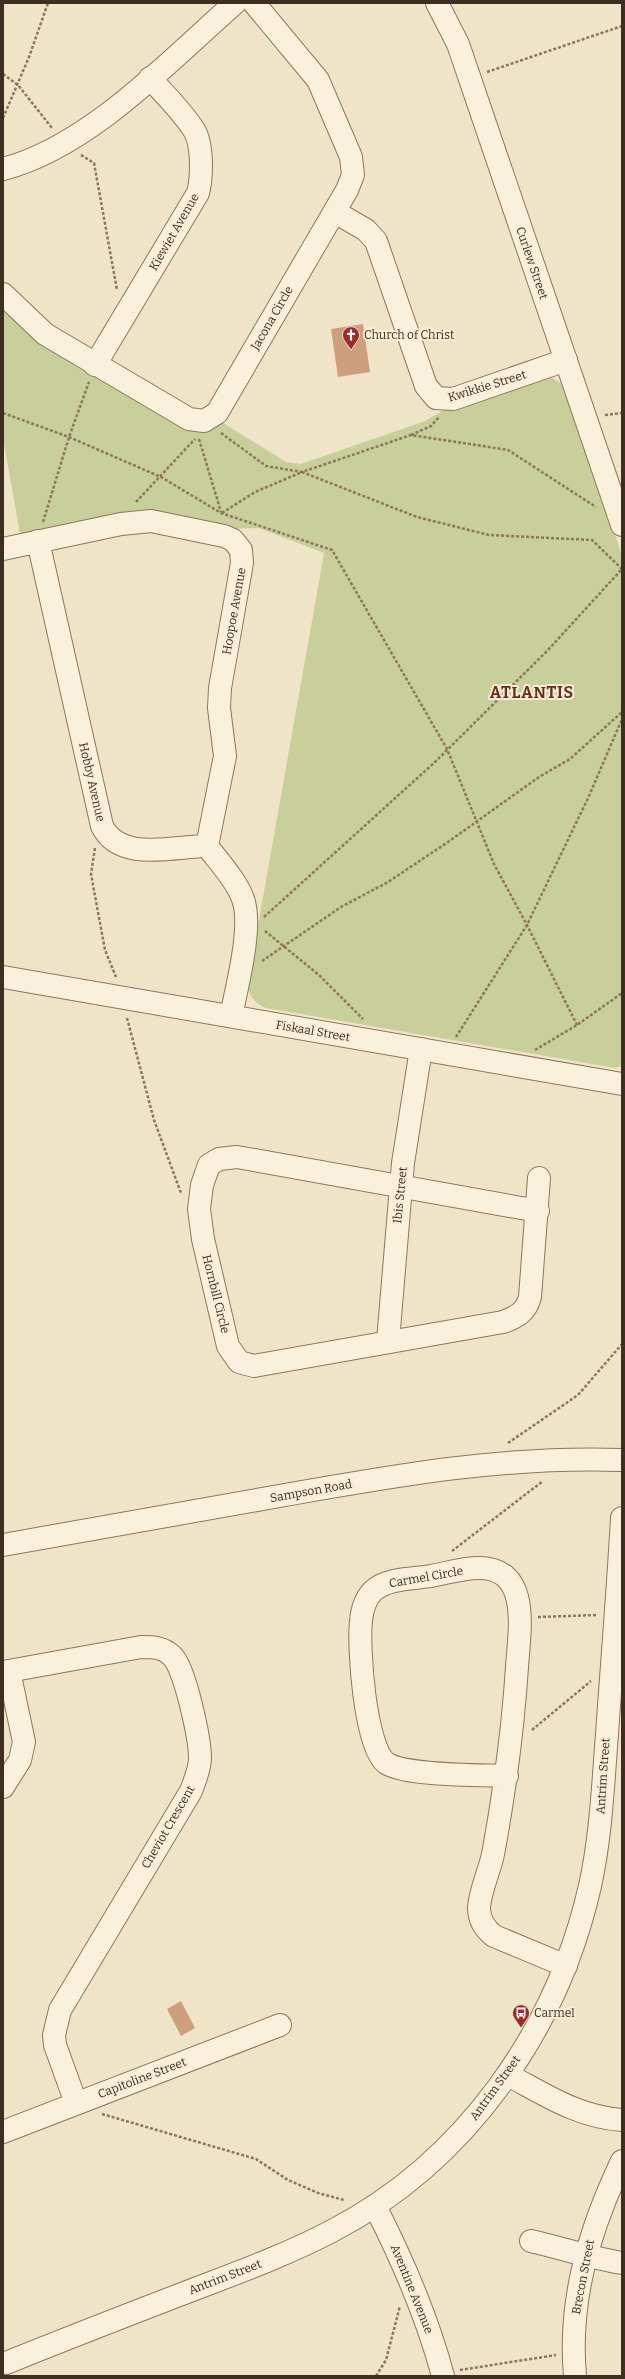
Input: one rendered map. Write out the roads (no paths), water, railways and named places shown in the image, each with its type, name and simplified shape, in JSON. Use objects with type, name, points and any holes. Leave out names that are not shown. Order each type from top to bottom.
[{"type":"street","points":[[3,169],[40,156],[74,139],[150,78],[235,3]]},
{"type":"street","name":"Jacona Circle","points":[[96,365],[189,419],[199,422],[209,419],[217,413],[351,183],[353,166],[351,157],[318,80],[254,3]]},
{"type":"street","name":"Curlew Street","points":[[437,3],[452,31],[469,78],[620,520]]},
{"type":"street","name":"Kiewiet Avenue","points":[[96,365],[198,193],[201,174],[199,143],[195,131],[150,78]]},
{"type":"street","name":"Kwikkie Street","points":[[334,212],[366,230],[376,241],[426,386],[436,398],[446,400],[566,360]]},
{"type":"street","points":[[3,294],[45,334],[96,365]]},
{"type":"street","name":"Hoopoe Avenue","points":[[3,549],[120,524],[152,521],[224,536],[238,544],[242,556],[242,563],[220,688],[219,708],[224,756],[207,846]]},
{"type":"street","name":"Hobby Avenue","points":[[38,542],[102,826],[106,834],[113,841],[128,847],[160,850],[207,846]]},
{"type":"street","points":[[207,846],[243,898],[252,927],[239,972],[232,1016]]},
{"type":"street","name":"Fiskaal Street","points":[[3,977],[622,1084]]},
{"type":"street","name":"Ibis Street","points":[[388,1341],[401,1187],[421,1049]]},
{"type":"street","name":"Hornbill Circle","points":[[538,1210],[401,1187],[245,1158],[226,1157],[209,1165],[202,1185],[199,1210],[203,1239],[228,1346],[239,1362],[254,1366],[388,1341],[503,1322],[522,1313],[530,1297],[538,1210],[539,1178]]},
{"type":"street","name":"Sampson Road","points":[[3,1545],[436,1470],[527,1460],[572,1458],[622,1460]]},
{"type":"street","name":"Antrim Street","points":[[6,2365],[272,2259],[333,2231],[369,2210],[419,2172],[444,2150],[488,2101],[508,2075],[538,2025],[566,1966],[586,1903],[595,1863],[616,1615],[622,1518]]},
{"type":"street","name":"Carmel Circle","points":[[507,1776],[411,1771],[394,1767],[380,1756],[372,1736],[360,1668],[361,1619],[365,1601],[381,1586],[479,1568],[498,1572],[512,1584],[518,1596],[520,1618],[511,1741],[507,1776],[492,1864],[479,1906],[481,1922],[494,1936],[566,1966]]},
{"type":"street","name":"Cheviot Crescent","points":[[6,1671],[141,1647],[156,1647],[165,1650],[173,1656],[183,1674],[198,1740],[199,1765],[191,1791],[60,2010],[56,2023],[55,2045],[76,2104]]},
{"type":"street","points":[[3,1787],[24,1750],[24,1742],[6,1671]]},
{"type":"street","name":"Capitoline Street","points":[[3,2132],[280,2025]]},
{"type":"street","points":[[508,2075],[577,2111],[602,2118],[622,2120]]},
{"type":"street","name":"Brecon Street","points":[[575,2376],[574,2325],[585,2253],[603,2200],[622,2161]]},
{"type":"street","name":"Aventine Avenue","points":[[369,2210],[404,2263],[417,2295],[443,2375]]},
{"type":"street","points":[[531,2241],[585,2253],[600,2259],[622,2263]]},
{"type":"place","name":"Church of Christ","points":[[351,350]]},
{"type":"place","name":"Carmel","points":[[521,2028]]},
{"type":"district","name":"ATLANTIS","points":[[532,692]]}]
